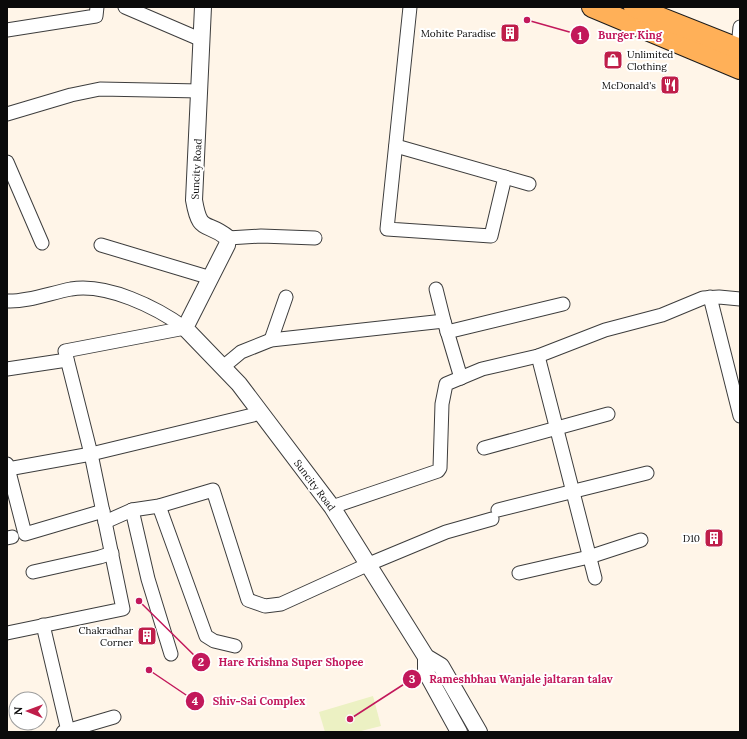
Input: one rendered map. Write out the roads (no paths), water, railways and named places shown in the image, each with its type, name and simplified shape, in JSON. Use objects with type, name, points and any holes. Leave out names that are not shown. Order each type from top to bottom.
[{"type":"main road","points":[[592,7],[740,69]]},
{"type":"main road","points":[[615,7],[740,58]]},
{"type":"main road","points":[[634,7],[740,38]]},
{"type":"main road","points":[[664,7],[740,38]]},
{"type":"street","points":[[7,30],[96,16],[97,7]]},
{"type":"street","points":[[125,7],[202,40]]},
{"type":"street","name":"Suncity Road","points":[[203,7],[194,200],[198,219],[204,226],[228,238]]},
{"type":"street","points":[[410,7],[387,229],[491,236],[505,177]]},
{"type":"street","points":[[7,114],[71,95],[100,89],[200,91]]},
{"type":"street","points":[[396,146],[529,184]]},
{"type":"street","points":[[7,162],[42,243]]},
{"type":"street","points":[[7,633],[123,609],[91,454],[65,351],[185,328],[227,245],[228,238],[261,236],[316,238]]},
{"type":"street","points":[[101,245],[211,278]]},
{"type":"street","name":"Suncity Road","points":[[7,301],[29,299],[86,288],[117,293],[172,318],[185,328],[239,384],[332,507],[426,656],[441,666],[478,732]]},
{"type":"street","points":[[436,289],[445,327],[461,378]]},
{"type":"street","points":[[270,340],[286,297]]},
{"type":"street","points":[[710,297],[740,416]]},
{"type":"street","points":[[332,507],[438,471],[440,468],[442,404],[446,384],[482,369],[538,356],[605,330],[662,315],[703,298],[710,297],[740,300]]},
{"type":"street","points":[[223,367],[241,352],[270,340],[445,327],[563,304]]},
{"type":"street","points":[[538,356],[595,578]]},
{"type":"street","points":[[7,369],[67,360]]},
{"type":"street","points":[[261,413],[91,454],[8,467],[25,534],[132,510],[159,506],[213,490],[248,600],[265,606],[281,604],[369,564],[446,532],[573,491],[647,473]]},
{"type":"street","points":[[484,448],[608,414]]},
{"type":"street","points":[[159,506],[206,636],[214,642],[235,646]]},
{"type":"street","points":[[132,510],[148,579],[172,654]]},
{"type":"street","points":[[519,573],[589,557],[641,540]]},
{"type":"street","points":[[33,572],[112,553]]},
{"type":"street","points":[[43,625],[65,731],[114,717]]},
{"type":"street","name":"Suncity Road","points":[[426,656],[426,672],[459,732]]},
{"type":"place","name":"Burger King","points":[[527,20]]},
{"type":"place","name":"Mohite Paradise","points":[[510,33]]},
{"type":"place","name":"Unlimited Clothing","points":[[613,60]]},
{"type":"place","name":"McDonald's","points":[[670,85]]},
{"type":"place","name":"D10","points":[[714,538]]},
{"type":"place","name":"Hare Krishna Super Shopee","points":[[139,601]]},
{"type":"place","name":"Chakradhar Corner","points":[[147,636]]},
{"type":"place","name":"Shiv-Sai Complex","points":[[149,670]]},
{"type":"place","name":"Rameshbhau Wanjale jaltaran talav","points":[[350,719]]}]
